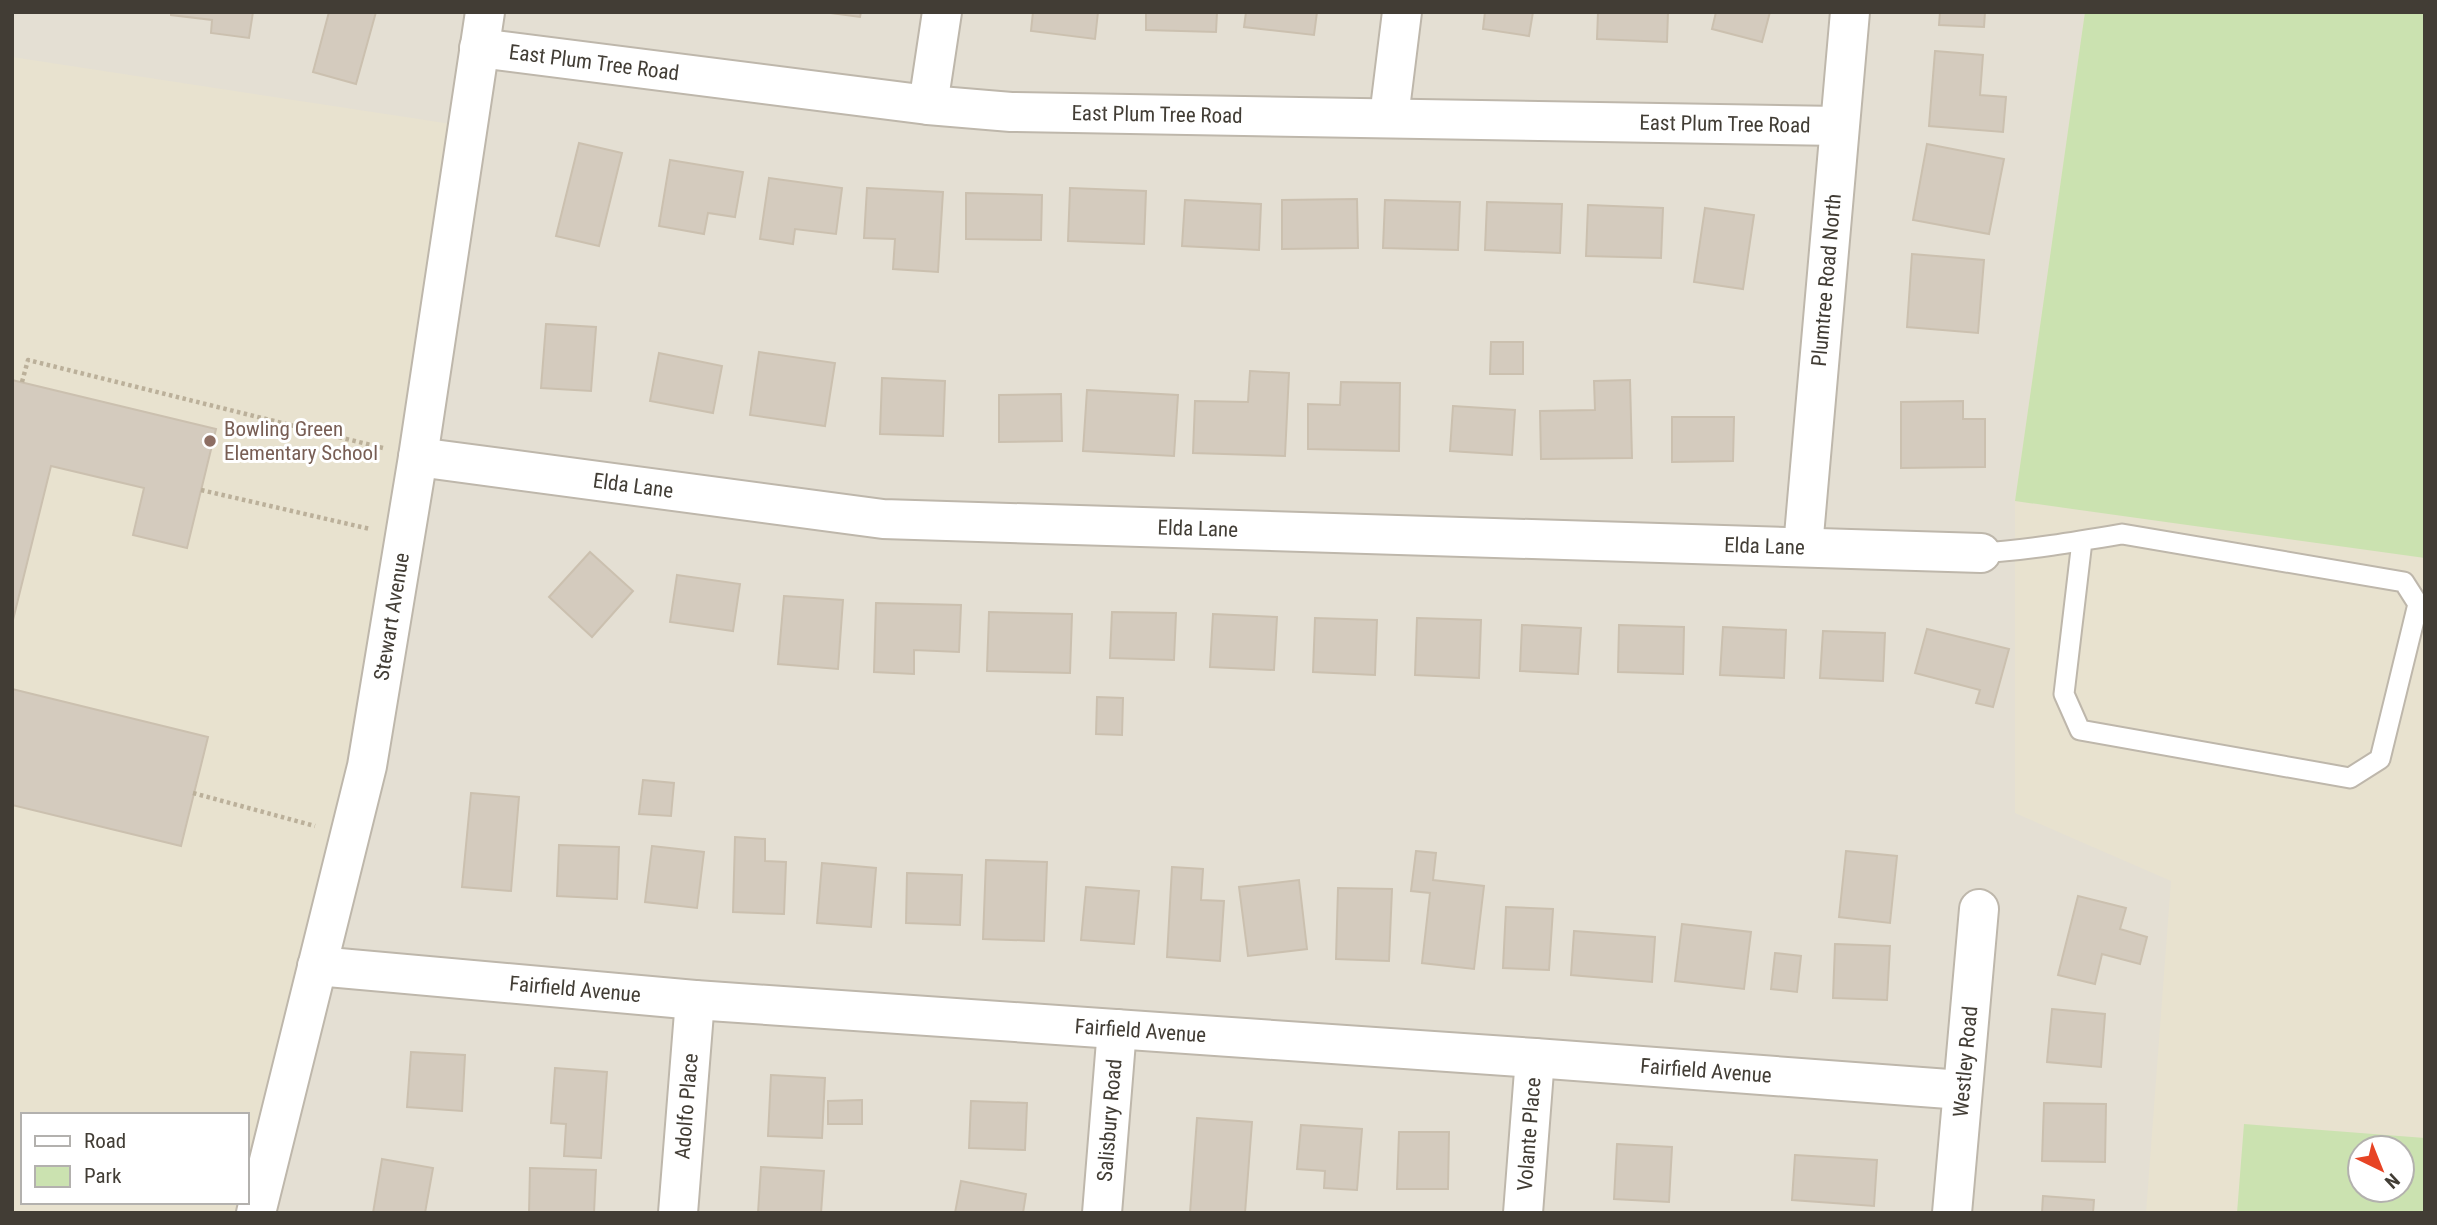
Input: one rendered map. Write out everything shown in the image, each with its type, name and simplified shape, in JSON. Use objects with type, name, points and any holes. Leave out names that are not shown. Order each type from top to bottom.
[{"type":"street","points":[[928,105],[942,12]]},
{"type":"street","points":[[1390,117],[1402,12]]},
{"type":"street","name":"Plumtree Road North","points":[[1803,547],[1850,12]]},
{"type":"street","name":"East Plum Tree Road","points":[[482,30],[928,105],[1011,112],[1839,126]]},
{"type":"street","name":"Stewart Avenue","points":[[256,1213],[368,766],[418,457],[482,30]]},
{"type":"street","name":"Elda Lane","points":[[418,457],[883,519],[1981,553]]},
{"type":"street","name":"Westley Road","points":[[1952,1213],[1979,909]]},
{"type":"street","name":"Fairfield Avenue","points":[[317,966],[695,1000],[1962,1090]]},
{"type":"street","name":"Adolfo Place","points":[[678,1213],[695,1000]]},
{"type":"street","name":"Salisbury Road","points":[[1102,1213],[1117,1029]]},
{"type":"street","name":"Volante Place","points":[[1523,1213],[1535,1058]]},
{"type":"lane","points":[[1981,553],[2020,551],[2122,534],[2404,582],[2418,604],[2380,760],[2350,778],[2080,730],[2064,694],[2082,541]]},
{"type":"path","points":[[22,382],[27,360],[418,457]]},
{"type":"path","points":[[201,490],[405,537]]},
{"type":"path","points":[[193,793],[350,836]]},
{"type":"shaded area","points":[[12,12],[2425,12],[2425,1213],[12,1213]]},
{"type":"shaded area","points":[[2085,12],[2425,12],[2425,1213],[2146,1213],[2171,881],[2015,813],[2015,501]]},
{"type":"shaded area","name":"Bowling Green Elementary School","points":[[12,57],[458,125],[359,757],[248,1213],[12,1213]]},
{"type":"green space","points":[[2085,12],[2425,12],[2425,558],[2015,501]]},
{"type":"green space","points":[[2244,1124],[2373,1134],[2346,1134],[2346,1204],[2416,1204],[2416,1137],[2425,1138],[2425,1213],[2237,1213]]},
{"type":"building","points":[[171,12],[253,12],[249,38],[211,33],[212,20],[171,15]]},
{"type":"building","points":[[329,12],[376,12],[356,84],[313,72]]},
{"type":"building","points":[[823,12],[861,12],[860,17]]},
{"type":"building","points":[[1033,12],[1098,12],[1095,39],[1031,31]]},
{"type":"building","points":[[1146,12],[1217,12],[1216,32],[1146,30]]},
{"type":"building","points":[[1246,12],[1317,12],[1314,35],[1244,27]]},
{"type":"building","points":[[1485,12],[1533,12],[1529,36],[1483,29]]},
{"type":"building","points":[[1598,12],[1668,12],[1667,42],[1597,39]]},
{"type":"building","points":[[1716,12],[1770,12],[1762,42],[1712,29]]},
{"type":"building","points":[[1940,12],[1985,12],[1984,27],[1939,25]]},
{"type":"building","points":[[1935,51],[1983,55],[1980,95],[2006,97],[2003,132],[1929,126]]},
{"type":"building","points":[[579,143],[622,153],[599,246],[556,236]]},
{"type":"building","points":[[1927,144],[2004,159],[1989,234],[1913,220]]},
{"type":"building","points":[[670,160],[743,172],[735,217],[708,213],[704,234],[659,226]]},
{"type":"building","points":[[769,178],[842,188],[836,234],[795,229],[793,244],[760,239]]},
{"type":"building","points":[[867,188],[943,192],[938,272],[893,269],[895,239],[864,238]]},
{"type":"building","points":[[1070,188],[1146,191],[1144,244],[1068,241]]},
{"type":"building","points":[[966,193],[1042,195],[1041,240],[966,239]]},
{"type":"building","points":[[1357,199],[1358,248],[1282,249],[1282,200]]},
{"type":"building","points":[[1185,200],[1261,204],[1259,250],[1182,246]]},
{"type":"building","points":[[1385,200],[1460,202],[1458,250],[1383,248]]},
{"type":"building","points":[[1487,202],[1562,204],[1560,253],[1485,250]]},
{"type":"building","points":[[1588,205],[1663,208],[1661,258],[1586,256]]},
{"type":"building","points":[[1705,208],[1754,215],[1743,289],[1694,282]]},
{"type":"building","points":[[1912,254],[1984,260],[1978,333],[1907,327]]},
{"type":"building","points":[[546,324],[596,327],[591,391],[541,388]]},
{"type":"building","points":[[1491,342],[1523,342],[1523,374],[1490,374]]},
{"type":"building","points":[[759,352],[835,363],[825,426],[750,415]]},
{"type":"building","points":[[659,353],[722,366],[713,413],[650,401]]},
{"type":"building","points":[[1250,371],[1289,373],[1285,456],[1193,453],[1195,401],[1248,402]]},
{"type":"building","points":[[882,378],[945,381],[943,436],[880,434]]},
{"type":"building","points":[[12,380],[216,429],[187,548],[133,535],[144,488],[51,466],[12,624]]},
{"type":"building","points":[[1630,380],[1632,458],[1541,459],[1540,411],[1595,410],[1594,381]]},
{"type":"building","points":[[1341,382],[1400,383],[1399,451],[1308,449],[1308,404],[1340,405]]},
{"type":"building","points":[[1087,390],[1178,395],[1174,456],[1083,451]]},
{"type":"building","points":[[1061,394],[1062,441],[999,442],[999,395]]},
{"type":"building","points":[[1963,401],[1963,419],[1985,419],[1985,467],[1901,468],[1901,402]]},
{"type":"building","points":[[1453,406],[1515,410],[1512,455],[1450,451]]},
{"type":"building","points":[[1672,417],[1734,417],[1733,461],[1672,462]]},
{"type":"building","points":[[590,552],[633,591],[592,637],[549,597]]},
{"type":"building","points":[[677,575],[740,584],[733,631],[670,622]]},
{"type":"building","points":[[784,596],[843,600],[838,669],[778,664]]},
{"type":"building","points":[[876,603],[961,605],[959,652],[914,650],[914,674],[874,672]]},
{"type":"building","points":[[989,612],[1072,614],[1070,673],[987,671]]},
{"type":"building","points":[[1112,612],[1176,613],[1174,660],[1110,658]]},
{"type":"building","points":[[1213,614],[1277,617],[1274,670],[1210,667]]},
{"type":"building","points":[[1315,618],[1377,620],[1375,675],[1313,672]]},
{"type":"building","points":[[1417,618],[1481,620],[1479,678],[1415,675]]},
{"type":"building","points":[[1522,625],[1581,628],[1578,674],[1520,671]]},
{"type":"building","points":[[1619,625],[1684,627],[1683,674],[1618,672]]},
{"type":"building","points":[[1723,627],[1786,630],[1784,678],[1720,675]]},
{"type":"building","points":[[1927,629],[2009,649],[1993,707],[1976,703],[1980,690],[1915,673]]},
{"type":"building","points":[[1823,631],[1885,633],[1883,681],[1820,678]]},
{"type":"building","points":[[12,689],[208,737],[181,846],[12,805]]},
{"type":"building","points":[[1097,697],[1123,698],[1122,735],[1096,734]]},
{"type":"building","points":[[643,780],[674,783],[671,816],[639,814]]},
{"type":"building","points":[[471,793],[519,797],[511,891],[462,887]]},
{"type":"building","points":[[735,837],[765,839],[765,861],[786,862],[784,914],[733,912]]},
{"type":"building","points":[[559,845],[619,847],[617,899],[557,896]]},
{"type":"building","points":[[652,846],[704,852],[697,908],[645,902]]},
{"type":"building","points":[[1416,851],[1436,853],[1433,880],[1484,886],[1474,969],[1422,963],[1430,893],[1411,891]]},
{"type":"building","points":[[1846,851],[1897,856],[1890,923],[1839,917]]},
{"type":"building","points":[[986,860],[1047,862],[1044,941],[983,939]]},
{"type":"building","points":[[822,863],[876,868],[871,927],[817,923]]},
{"type":"building","points":[[1172,867],[1203,869],[1201,900],[1224,901],[1220,961],[1167,957]]},
{"type":"building","points":[[907,873],[962,875],[960,925],[906,923]]},
{"type":"building","points":[[1299,880],[1307,949],[1248,956],[1239,887]]},
{"type":"building","points":[[1086,887],[1139,891],[1134,944],[1081,940]]},
{"type":"building","points":[[1338,888],[1392,889],[1389,961],[1336,959]]},
{"type":"building","points":[[2078,896],[2126,908],[2120,929],[2147,937],[2140,964],[2102,954],[2095,984],[2058,975]]},
{"type":"building","points":[[1506,907],[1553,909],[1549,970],[1503,968]]},
{"type":"building","points":[[1682,924],[1751,932],[1744,989],[1675,981]]},
{"type":"building","points":[[1574,931],[1655,937],[1652,982],[1571,975]]},
{"type":"building","points":[[1835,944],[1890,946],[1887,1000],[1833,998]]},
{"type":"building","points":[[1775,953],[1801,956],[1797,992],[1771,989]]},
{"type":"building","points":[[2052,1009],[2105,1014],[2101,1067],[2047,1062]]},
{"type":"building","points":[[411,1052],[465,1055],[462,1111],[407,1107]]},
{"type":"building","points":[[555,1068],[607,1072],[601,1158],[564,1156],[566,1124],[551,1123]]},
{"type":"building","points":[[771,1075],[825,1078],[822,1138],[768,1136]]},
{"type":"building","points":[[862,1100],[862,1124],[828,1124],[828,1101]]},
{"type":"building","points":[[971,1101],[1027,1103],[1025,1150],[969,1148]]},
{"type":"building","points":[[2044,1103],[2106,1104],[2105,1162],[2042,1161]]},
{"type":"building","points":[[1197,1118],[1252,1122],[1245,1213],[1190,1213]]},
{"type":"building","points":[[1301,1125],[1362,1129],[1357,1190],[1324,1188],[1325,1171],[1297,1169]]},
{"type":"building","points":[[1399,1132],[1449,1132],[1448,1189],[1397,1189]]},
{"type":"building","points":[[1617,1144],[1672,1147],[1669,1202],[1614,1199]]},
{"type":"building","points":[[1795,1155],[1877,1160],[1874,1206],[1792,1200]]},
{"type":"building","points":[[382,1159],[433,1168],[425,1213],[373,1213]]},
{"type":"building","points":[[761,1167],[824,1171],[821,1213],[758,1213]]},
{"type":"building","points":[[530,1168],[596,1170],[594,1213],[529,1213]]},
{"type":"building","points":[[961,1181],[1026,1194],[1023,1213],[955,1213]]},
{"type":"building","points":[[2043,1196],[2094,1200],[2093,1213],[2042,1213]]},
{"type":"place","name":"Bowling Green Elementary School","points":[[210,441]]}]
